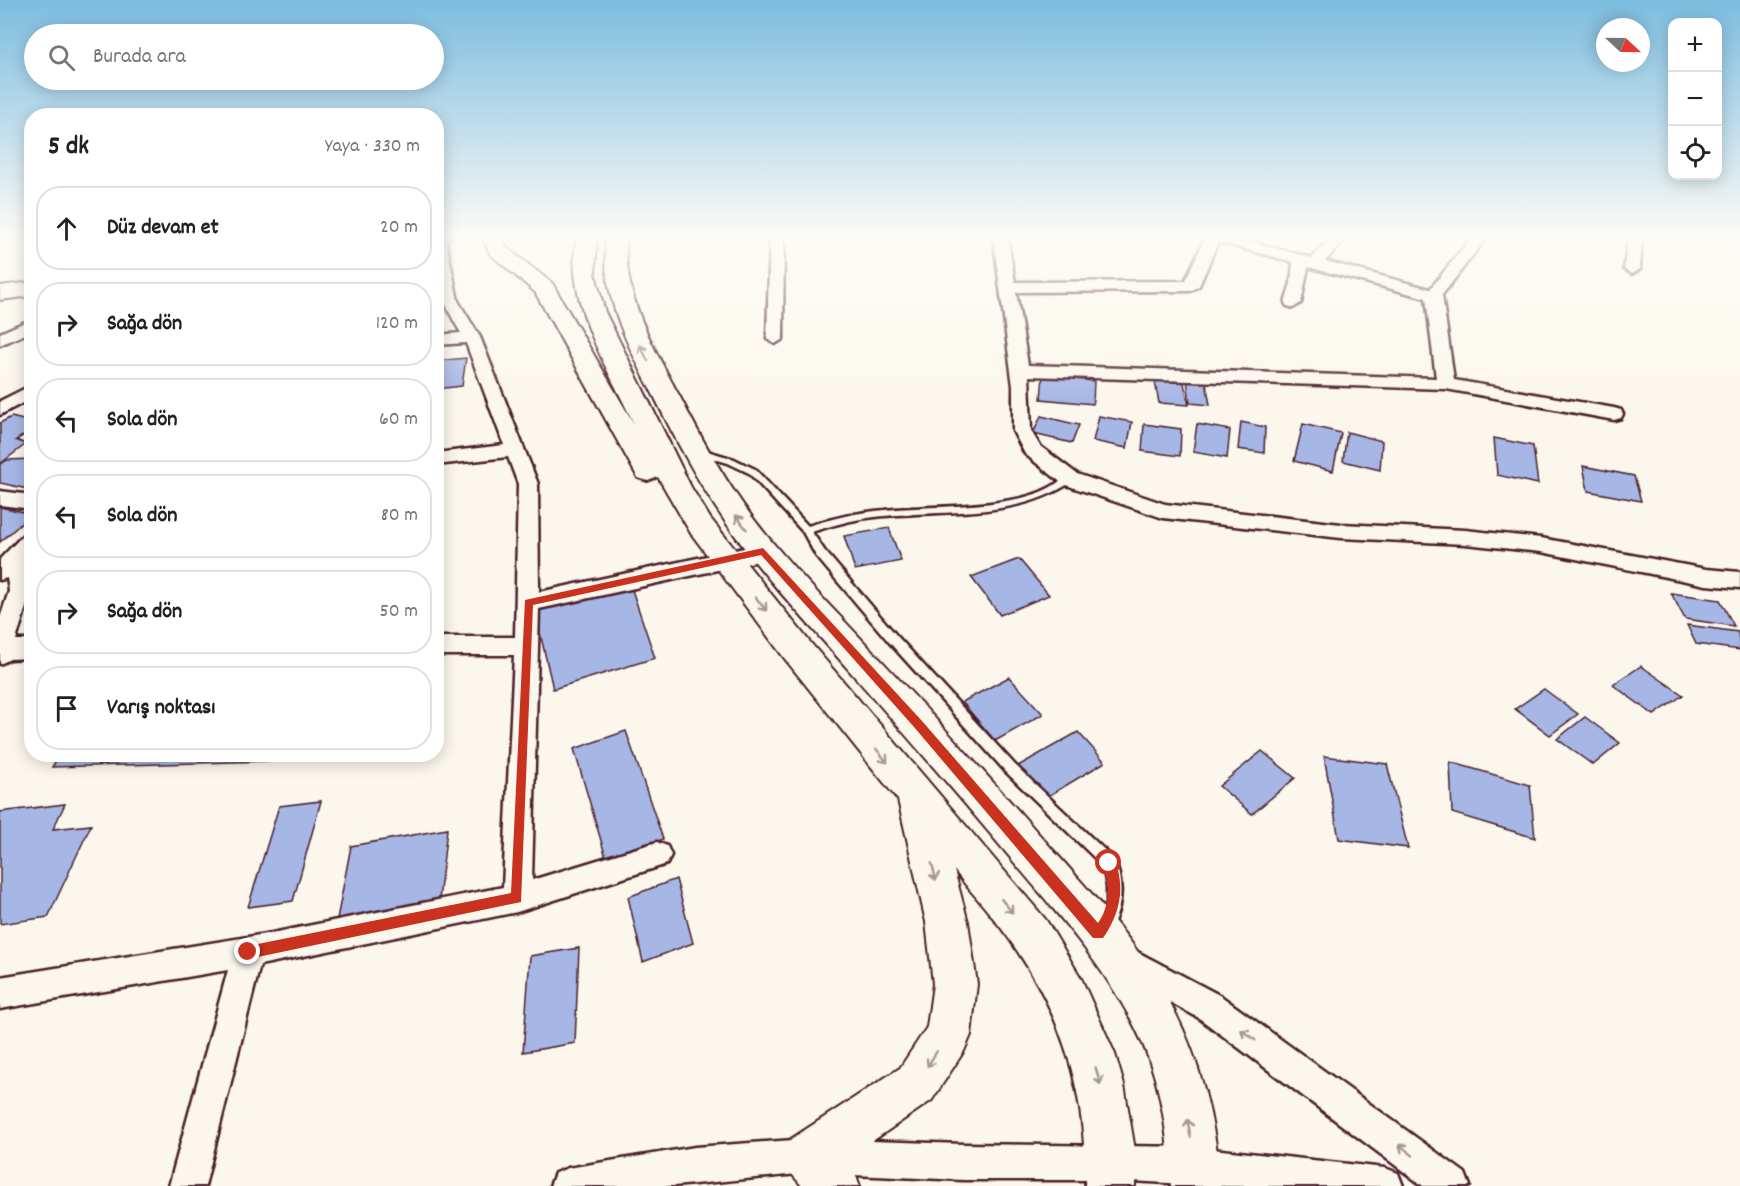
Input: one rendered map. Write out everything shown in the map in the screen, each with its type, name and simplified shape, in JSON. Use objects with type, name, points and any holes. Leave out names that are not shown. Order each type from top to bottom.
[{"type":"main road","points":[[546,291],[665,501],[1031,934],[1064,985],[1088,1037],[1106,1102],[1111,1174]]},
{"type":"main road","points":[[587,291],[594,312],[677,487],[717,561]]},
{"type":"main road","points":[[617,291],[630,326],[695,450],[732,512],[763,552],[918,724],[1107,944],[1151,1012],[1174,1068],[1187,1118],[1195,1176]]},
{"type":"main road","points":[[822,1171],[916,1084],[948,1035],[955,984],[948,932],[914,795]]},
{"type":"street","points":[[775,339],[776,291]]},
{"type":"street","points":[[1009,291],[1020,370],[1022,430],[1032,450],[1070,479],[1162,511],[1341,531],[1465,537],[1541,545],[1706,577],[1740,580]]},
{"type":"street","points":[[1293,303],[1296,291]]},
{"type":"street","points":[[1420,291],[1434,295]]},
{"type":"street","points":[[1437,291],[1434,295],[1446,384]]},
{"type":"street","points":[[444,293],[472,337],[517,450],[528,484],[528,603],[517,898]]},
{"type":"street","points":[[0,340],[24,328]]},
{"type":"street","points":[[444,339],[472,337]]},
{"type":"street","points":[[1020,370],[1446,384],[1614,414]]},
{"type":"street","points":[[0,409],[24,395]]},
{"type":"street","points":[[444,458],[517,450]]},
{"type":"street","points":[[0,498],[24,501]]},
{"type":"street","points":[[0,572],[24,548]]},
{"type":"street","points":[[528,603],[763,552]]},
{"type":"street","points":[[16,556],[20,591],[1,652],[24,650]]},
{"type":"street","points":[[444,646],[526,646]]},
{"type":"street","points":[[0,993],[248,952],[517,898],[657,855]]},
{"type":"street","points":[[1107,944],[1210,1007],[1452,1186]]},
{"type":"street","points":[[187,1186],[248,952]]},
{"type":"street","points":[[567,1186],[695,1165],[822,1171],[964,1162],[1111,1174],[1385,1186]]},
{"type":"lane","points":[[695,450],[731,461],[752,471],[806,530],[820,553],[893,639],[1010,768],[1109,863],[1114,879],[1115,896],[1107,922],[1107,944]]},
{"type":"lane","points":[[806,530],[871,515],[988,506],[1034,498],[1060,488],[1070,479]]},
{"type":"building","points":[[466,358],[462,386],[444,388],[444,360]]},
{"type":"building","points":[[1043,376],[1094,381],[1093,404],[1041,399]]},
{"type":"building","points":[[1154,377],[1183,379],[1189,405],[1159,403]]},
{"type":"building","points":[[1187,380],[1206,382],[1210,405],[1190,403]]},
{"type":"building","points":[[1041,416],[1079,425],[1072,443],[1033,434]]},
{"type":"building","points":[[1099,416],[1132,422],[1127,448],[1093,441]]},
{"type":"building","points":[[11,417],[24,420],[24,435],[16,440],[24,443],[24,446],[0,464],[0,423]]},
{"type":"building","points":[[1241,422],[1265,427],[1264,453],[1238,449]]},
{"type":"building","points":[[1144,424],[1181,429],[1180,456],[1142,451]]},
{"type":"building","points":[[1197,424],[1230,430],[1227,458],[1193,452]]},
{"type":"building","points":[[1303,424],[1341,433],[1333,471],[1294,461]]},
{"type":"building","points":[[1347,432],[1382,441],[1380,470],[1343,461]]},
{"type":"building","points":[[1494,438],[1533,446],[1538,484],[1497,475]]},
{"type":"building","points":[[24,459],[24,488],[0,483],[0,464],[7,460]]},
{"type":"building","points":[[1583,466],[1634,476],[1641,501],[1588,491]]},
{"type":"building","points":[[0,507],[24,512],[24,521],[0,542]]},
{"type":"building","points":[[889,528],[901,561],[855,570],[844,536]]},
{"type":"building","points":[[1019,559],[1049,595],[1000,615],[971,577]]},
{"type":"building","points":[[630,584],[655,658],[553,689],[535,611]]},
{"type":"building","points":[[1671,593],[1720,600],[1734,626],[1685,619]]},
{"type":"building","points":[[1687,625],[1738,632],[1740,650],[1696,644]]},
{"type":"building","points":[[1641,666],[1683,695],[1654,715],[1613,685]]},
{"type":"building","points":[[1009,677],[1043,714],[995,741],[962,702]]},
{"type":"building","points":[[1544,689],[1578,714],[1550,735],[1515,709]]},
{"type":"building","points":[[1585,717],[1620,743],[1593,765],[1557,739]]},
{"type":"building","points":[[626,731],[663,839],[607,861],[574,749]]},
{"type":"building","points":[[1078,732],[1105,762],[1045,798],[1018,766]]},
{"type":"building","points":[[1262,751],[1295,778],[1252,814],[1219,786]]},
{"type":"building","points":[[1324,756],[1387,764],[1408,848],[1339,839]]},
{"type":"building","points":[[55,762],[233,762],[52,767]]},
{"type":"building","points":[[1450,762],[1530,785],[1535,838],[1452,813]]},
{"type":"building","points":[[321,801],[293,901],[248,907],[279,806]]},
{"type":"building","points":[[65,804],[53,829],[91,825],[48,917],[0,924],[0,812]]},
{"type":"building","points":[[447,829],[439,900],[337,919],[351,846]]},
{"type":"building","points":[[676,879],[693,943],[643,962],[628,897]]},
{"type":"building","points":[[579,948],[575,1043],[523,1052],[530,956]]},
{"type":"route","points":[[248,952],[517,898],[528,603],[763,552],[918,724],[1098,933],[1107,922],[1115,896],[1114,879],[1109,863]]}]
